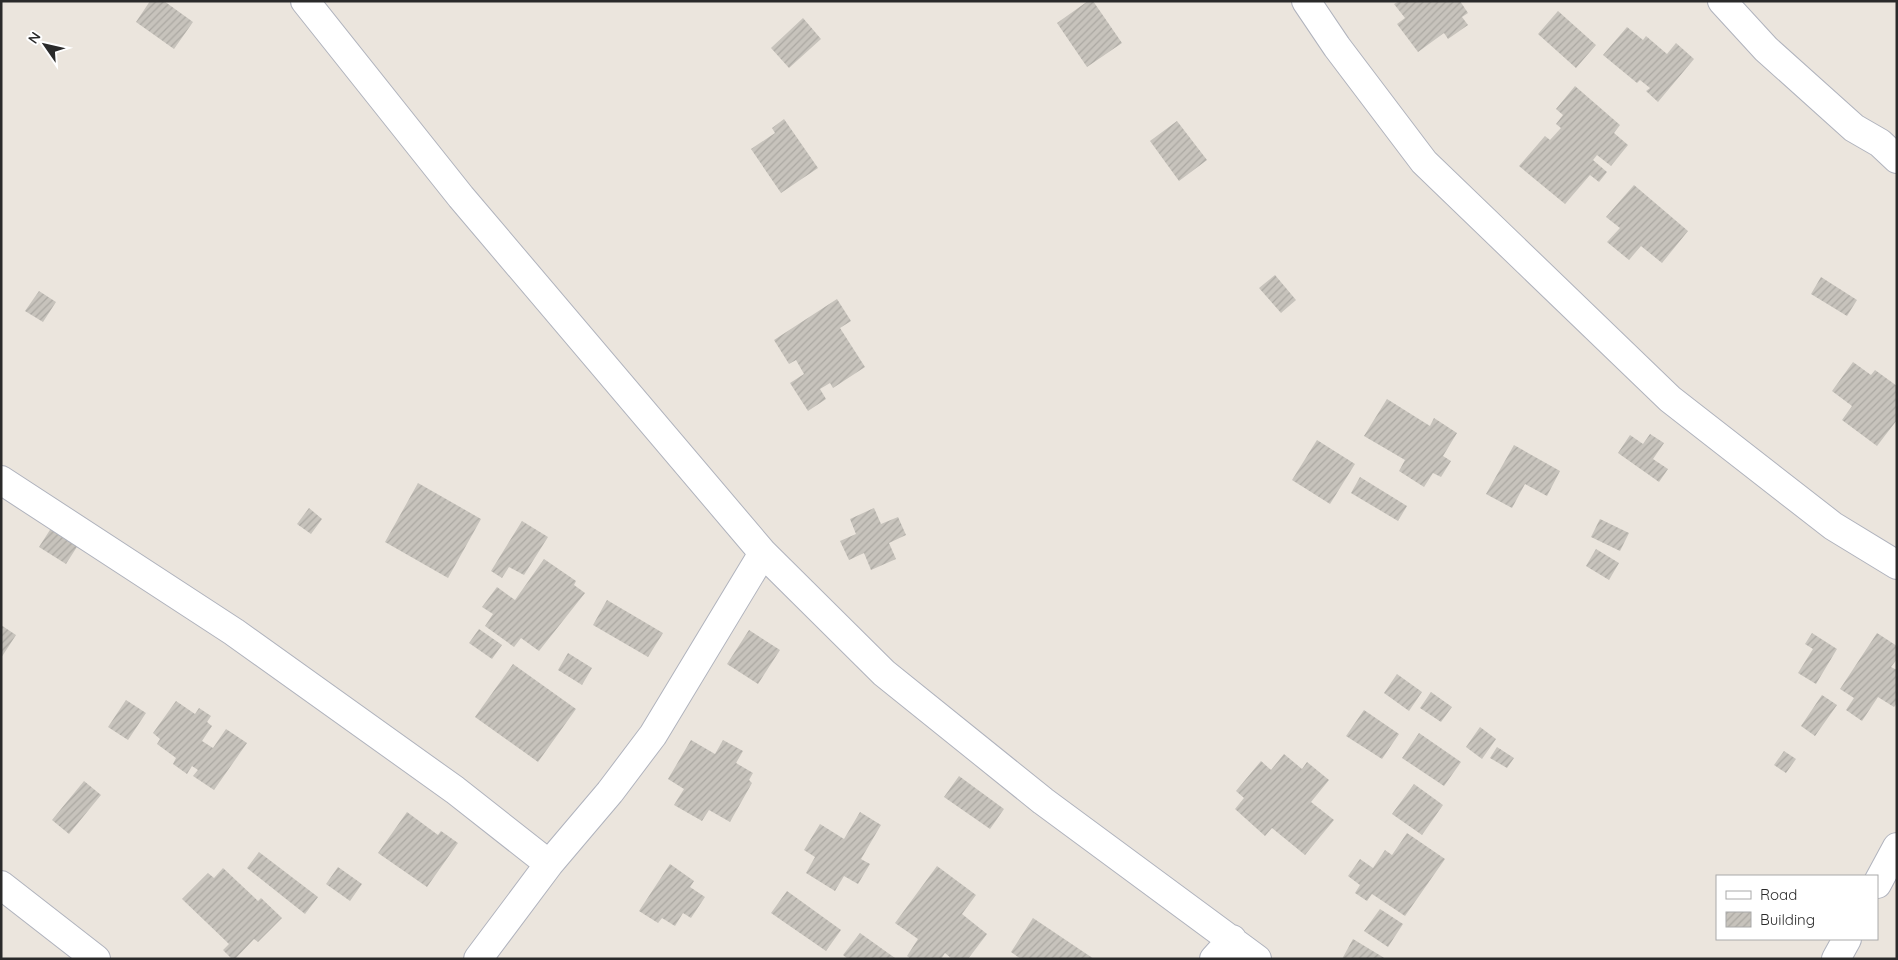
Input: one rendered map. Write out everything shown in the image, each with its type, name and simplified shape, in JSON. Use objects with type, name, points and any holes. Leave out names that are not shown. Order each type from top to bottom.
[{"type":"street","points":[[305,1],[461,197],[763,553],[884,673],[1223,949],[1257,959]]},
{"type":"street","points":[[1306,1],[1337,47],[1424,162],[1649,379],[1670,399],[1833,526],[1897,565]]},
{"type":"street","points":[[1722,1],[1766,49],[1854,128],[1891,146]]},
{"type":"street","points":[[1,480],[234,632],[455,790],[549,864]]},
{"type":"street","points":[[478,959],[549,864],[610,792],[653,735],[763,553]]},
{"type":"street","points":[[1878,882],[1897,847]]},
{"type":"street","points":[[1,885],[96,959]]},
{"type":"street","points":[[1836,959],[1846,940]]},
{"type":"building","points":[[150,1],[164,1],[193,22],[174,49],[136,22]]},
{"type":"building","points":[[1088,1],[1093,1],[1122,43],[1087,67],[1057,23]]},
{"type":"building","points":[[1399,1],[1460,1],[1468,13],[1462,17],[1468,25],[1448,39],[1444,33],[1418,52],[1397,24],[1405,18],[1394,4]]},
{"type":"building","points":[[1558,11],[1596,45],[1576,68],[1538,34]]},
{"type":"building","points":[[803,18],[821,39],[789,68],[771,48]]},
{"type":"building","points":[[1627,27],[1643,40],[1646,36],[1667,54],[1676,43],[1694,59],[1658,102],[1646,91],[1650,88],[1640,80],[1637,83],[1603,55]]},
{"type":"building","points":[[1575,86],[1620,125],[1614,133],[1628,145],[1611,166],[1597,155],[1593,160],[1607,172],[1599,182],[1590,175],[1565,204],[1519,166],[1545,136],[1550,140],[1561,128],[1556,124],[1563,115],[1556,109]]},
{"type":"building","points":[[784,119],[818,168],[781,193],[751,149],[775,133],[772,128]]},
{"type":"building","points":[[1177,121],[1207,160],[1179,181],[1150,141]]},
{"type":"building","points":[[1634,185],[1688,231],[1662,263],[1641,246],[1629,260],[1607,242],[1620,228],[1606,217]]},
{"type":"building","points":[[1275,275],[1296,300],[1281,313],[1259,288]]},
{"type":"building","points":[[1821,277],[1857,300],[1847,316],[1811,294]]},
{"type":"building","points":[[39,291],[56,302],[43,322],[25,311]]},
{"type":"building","points":[[837,299],[851,321],[840,328],[865,367],[833,388],[830,383],[820,389],[826,399],[808,411],[790,383],[804,374],[796,360],[789,364],[774,340]]},
{"type":"building","points":[[1853,362],[1871,375],[1875,370],[1897,386],[1897,420],[1877,446],[1842,420],[1852,406],[1832,391]]},
{"type":"building","points":[[1387,399],[1430,426],[1434,418],[1457,433],[1443,456],[1451,461],[1441,477],[1433,473],[1424,487],[1399,471],[1405,460],[1364,436]]},
{"type":"building","points":[[1650,434],[1664,443],[1653,459],[1668,469],[1659,482],[1618,453],[1630,435],[1643,444]]},
{"type":"building","points":[[1317,440],[1355,464],[1330,504],[1292,480]]},
{"type":"building","points":[[1514,445],[1560,471],[1547,496],[1525,484],[1512,508],[1486,494]]},
{"type":"building","points":[[1360,477],[1407,506],[1398,521],[1351,493]]},
{"type":"building","points":[[418,483],[481,519],[448,578],[385,542]]},
{"type":"building","points":[[309,508],[322,519],[311,534],[297,524]]},
{"type":"building","points":[[874,508],[881,524],[898,517],[906,535],[889,543],[896,559],[871,570],[864,553],[849,560],[840,541],[856,534],[850,519]]},
{"type":"building","points":[[1600,519],[1629,533],[1620,551],[1591,537]]},
{"type":"building","points":[[522,521],[548,537],[524,575],[509,567],[502,578],[491,571]]},
{"type":"building","points":[[55,522],[82,539],[66,564],[39,547]]},
{"type":"building","points":[[1596,549],[1619,563],[1609,580],[1586,566]]},
{"type":"building","points":[[544,559],[576,581],[574,585],[585,593],[539,651],[521,638],[514,647],[485,626],[493,614],[482,607],[497,587],[515,600]]},
{"type":"building","points":[[607,600],[663,633],[648,657],[593,625]]},
{"type":"building","points":[[1,625],[16,635],[1,658]]},
{"type":"building","points":[[479,629],[502,645],[492,659],[469,643]]},
{"type":"building","points":[[749,630],[780,650],[758,684],[727,664]]},
{"type":"building","points":[[1812,633],[1837,649],[1816,684],[1798,673],[1813,649],[1805,644]]},
{"type":"building","points":[[1877,633],[1897,646],[1897,659],[1891,667],[1897,670],[1897,703],[1894,707],[1878,697],[1862,721],[1846,710],[1854,698],[1840,689]]},
{"type":"building","points":[[568,653],[592,668],[582,685],[558,670]]},
{"type":"building","points":[[513,664],[576,709],[538,762],[475,717]]},
{"type":"building","points":[[1397,674],[1422,692],[1409,711],[1384,693]]},
{"type":"building","points":[[1431,692],[1452,707],[1441,722],[1420,708]]},
{"type":"building","points":[[1822,695],[1837,705],[1815,736],[1801,726]]},
{"type":"building","points":[[126,700],[146,713],[128,740],[108,727]]},
{"type":"building","points":[[176,701],[195,714],[199,708],[211,716],[207,722],[212,726],[202,741],[213,748],[226,729],[247,743],[214,790],[193,776],[198,770],[192,766],[187,774],[173,764],[176,758],[157,744],[160,739],[153,733]]},
{"type":"building","points":[[1364,710],[1399,734],[1382,759],[1346,736]]},
{"type":"building","points":[[1480,727],[1496,739],[1482,759],[1466,747]]},
{"type":"building","points":[[1419,733],[1461,762],[1444,786],[1402,758]]},
{"type":"building","points":[[691,740],[715,754],[723,740],[743,751],[736,763],[753,773],[749,780],[752,783],[730,822],[709,810],[702,821],[674,805],[684,789],[668,779]]},
{"type":"building","points":[[1497,747],[1514,758],[1507,768],[1490,758]]},
{"type":"building","points":[[1784,751],[1796,759],[1786,773],[1774,765]]},
{"type":"building","points":[[1284,754],[1302,769],[1307,762],[1329,780],[1311,802],[1334,820],[1305,855],[1272,828],[1265,836],[1235,809],[1244,798],[1236,791],[1261,761],[1271,770]]},
{"type":"building","points":[[959,776],[1004,809],[990,829],[944,797]]},
{"type":"building","points":[[84,781],[101,795],[69,834],[52,820]]},
{"type":"building","points":[[1414,784],[1443,805],[1422,835],[1392,814]]},
{"type":"building","points":[[407,812],[438,835],[441,831],[458,843],[427,887],[378,853]]},
{"type":"building","points":[[860,812],[881,825],[861,859],[870,864],[858,884],[844,876],[835,891],[806,873],[815,857],[804,850],[820,824],[844,839]]},
{"type":"building","points":[[1407,833],[1445,859],[1405,916],[1372,894],[1367,901],[1355,893],[1360,885],[1348,876],[1360,859],[1373,868],[1385,850],[1392,855]]},
{"type":"building","points":[[259,852],[318,897],[305,914],[247,868]]},
{"type":"building","points":[[670,864],[694,881],[690,887],[705,897],[691,918],[683,913],[675,926],[662,918],[658,923],[639,911]]},
{"type":"building","points":[[937,866],[976,895],[962,914],[987,934],[968,959],[952,959],[945,953],[941,959],[911,959],[907,956],[918,939],[895,923]]},
{"type":"building","points":[[338,867],[362,884],[350,901],[326,884]]},
{"type":"building","points":[[223,868],[258,901],[261,898],[282,918],[258,942],[254,939],[235,959],[232,959],[223,950],[229,944],[182,899],[208,873],[214,878]]},
{"type":"building","points":[[787,891],[841,930],[826,951],[771,913]]},
{"type":"building","points":[[1380,909],[1403,924],[1388,947],[1364,931]]},
{"type":"building","points":[[1033,918],[1094,959],[1021,959],[1011,952]]},
{"type":"building","points":[[860,933],[895,958],[848,959],[843,955]]},
{"type":"building","points":[[1353,939],[1386,959],[1342,959]]}]
